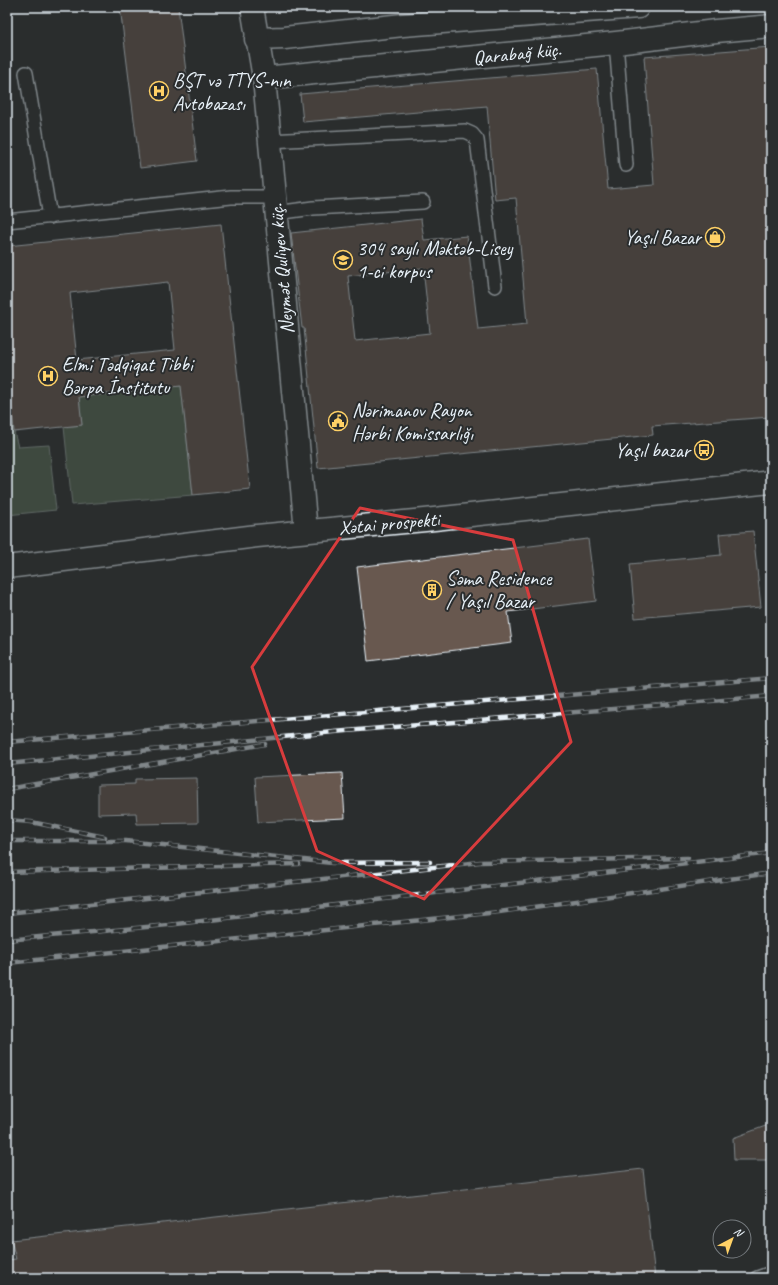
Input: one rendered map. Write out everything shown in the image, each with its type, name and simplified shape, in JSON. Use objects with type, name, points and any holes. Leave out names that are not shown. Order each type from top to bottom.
[{"type":"main road","name":"Neymət Quliyev küç.","points":[[252,7],[256,38],[264,78],[306,531]]},
{"type":"main road","name":"Qarabağ küç.","points":[[256,38],[284,38],[403,25],[638,7]]},
{"type":"main road","name":"Qarabağ küç.","points":[[264,78],[616,43],[716,30],[771,26]]},
{"type":"main road","name":"Xətai prospekti","points":[[7,567],[257,536],[425,520],[771,482]]},
{"type":"lane","points":[[616,43],[626,165]]},
{"type":"lane","points":[[26,73],[50,217]]},
{"type":"lane","points":[[269,140],[465,131],[472,134],[477,140],[494,286]]},
{"type":"lane","points":[[7,221],[231,197],[275,205],[313,208],[423,202]]},
{"type":"lane","points":[[757,1278],[771,1274]]},
{"type":"highlighted area","points":[[360,508],[513,540],[571,742],[424,899],[317,851],[252,667]]},
{"type":"green space","points":[[181,386],[193,495],[72,505],[64,427],[82,425],[79,397]]},
{"type":"green space","points":[[11,401],[14,432],[18,447],[49,445],[56,510],[7,515],[7,402]]},
{"type":"building","name":"BŞT və TTYS-nın Avtobazası","points":[[120,7],[178,7],[197,161],[140,168]]},
{"type":"building","points":[[771,47],[771,417],[652,426],[653,435],[318,468],[304,328],[302,328],[291,233],[421,219],[424,240],[467,236],[478,329],[527,324],[516,198],[495,200],[487,106],[303,122],[300,94],[597,69],[608,189],[654,185],[644,57]],"holes":[[[423,268],[430,333],[355,341],[348,276]]]},
{"type":"building","points":[[221,224],[250,489],[193,495],[181,386],[79,397],[82,425],[14,432],[11,401],[7,402],[7,246]],"holes":[[[168,282],[175,350],[77,360],[70,293]]]},
{"type":"building","points":[[753,531],[761,607],[635,618],[630,564],[721,555],[719,534]]},
{"type":"building","name":"Səma Residence / Yaşıl Bazar","points":[[588,539],[596,601],[508,612],[512,643],[368,661],[357,567]]},
{"type":"building","points":[[342,773],[345,818],[258,822],[255,777]]},
{"type":"building","points":[[197,778],[198,823],[137,824],[136,813],[98,814],[98,785],[135,784],[135,779]]},
{"type":"building","points":[[771,1124],[771,1160],[734,1160],[733,1138]]},
{"type":"building","points":[[643,1169],[655,1278],[7,1278],[7,1260],[16,1259],[11,1240]]},
{"type":"railway","points":[[7,742],[771,678]]},
{"type":"railway","points":[[7,764],[334,732],[771,696]]},
{"type":"railway","points":[[7,789],[265,744]]},
{"type":"railway","points":[[7,820],[31,822],[105,837]]},
{"type":"railway","points":[[7,841],[126,841],[332,863],[430,862]]},
{"type":"railway","points":[[7,940],[168,925],[771,853]]},
{"type":"railway","points":[[7,913],[480,862],[688,858]]},
{"type":"railway","points":[[7,872],[299,864]]},
{"type":"railway","points":[[7,963],[499,912],[771,873]]},
{"type":"place","name":"BŞT və TTYS-nın Avtobazası","points":[[159,91]]},
{"type":"place","name":"Yaşıl Bazar","points":[[715,237]]},
{"type":"place","name":"304 saylı Məktəb-Lisey 1-ci korpus","points":[[343,260]]},
{"type":"place","name":"Elmi Tədqiqat Tibbi Bərpa İnstitutu","points":[[48,376]]},
{"type":"place","name":"Nərimanov Rayon Hərbi Komissarlığı","points":[[338,421]]},
{"type":"place","name":"Yaşıl bazar","points":[[704,450]]},
{"type":"place","name":"Səma Residence / Yaşıl Bazar","points":[[432,590]]}]
